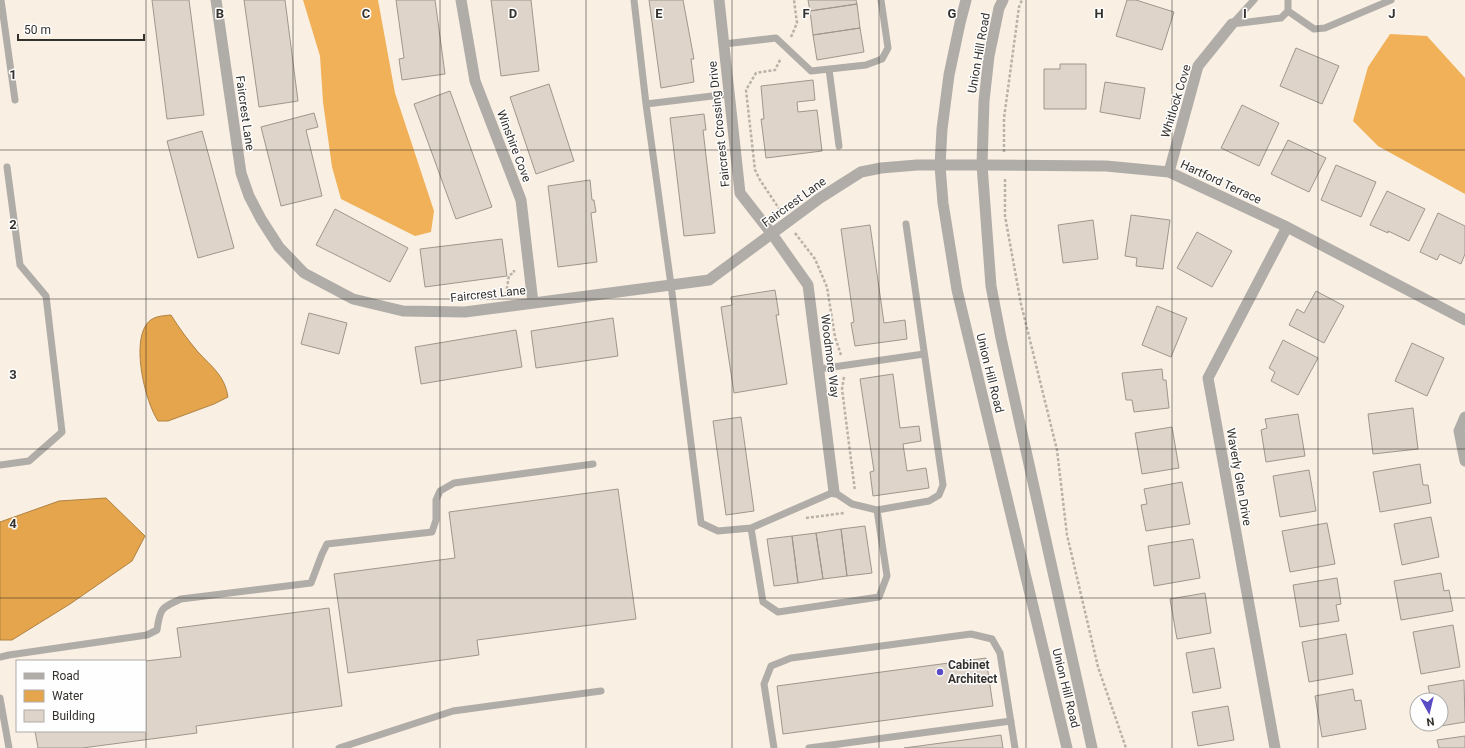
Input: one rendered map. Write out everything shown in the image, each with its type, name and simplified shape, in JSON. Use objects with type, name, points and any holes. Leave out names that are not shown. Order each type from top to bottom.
[{"type":"street","name":"Faircrest Lane","points":[[216,0],[241,173],[249,196],[279,248],[304,273],[353,299],[404,311],[465,312],[709,280],[820,198],[861,172],[881,168],[917,165],[940,166]]},
{"type":"street","name":"Winshire Cove","points":[[461,0],[474,81],[521,200],[533,303]]},
{"type":"street","name":"Faircrest Crossing Drive","points":[[719,0],[740,192],[772,234]]},
{"type":"street","name":"Union Hill Road","points":[[966,0],[949,76],[942,129],[940,166],[943,203],[957,290],[1067,748]]},
{"type":"street","name":"Union Hill Road","points":[[1003,0],[999,8],[989,56],[984,101],[982,165],[991,286],[1001,338],[1092,748]]},
{"type":"street","name":"Whitlock Cove","points":[[1169,172],[1198,66],[1232,24]]},
{"type":"street","name":"Hartford Terrace","points":[[940,166],[1106,166],[1169,172],[1287,227],[1465,320]]},
{"type":"street","name":"Waverly Glen Drive","points":[[1275,748],[1208,378],[1287,227]]},
{"type":"street","name":"Woodmore Way","points":[[772,234],[808,285],[834,492]]},
{"type":"street","points":[[1465,417],[1459,431],[1465,461]]},
{"type":"lane","points":[[1,0],[15,100]]},
{"type":"lane","points":[[634,0],[646,104],[671,285],[701,523],[718,531],[751,528],[834,492],[852,504],[877,510],[928,500],[939,495],[943,485],[906,224]]},
{"type":"lane","points":[[724,44],[776,38],[811,71],[866,65],[882,59],[888,48],[881,0]]},
{"type":"lane","points":[[1232,24],[1254,0]]},
{"type":"lane","points":[[1232,24],[1280,18],[1288,11],[1288,0]]},
{"type":"lane","points":[[1288,11],[1314,29],[1325,28],[1391,0]]},
{"type":"lane","points":[[829,69],[839,146]]},
{"type":"lane","points":[[646,104],[729,94]]},
{"type":"lane","points":[[0,465],[29,461],[62,432],[46,296],[20,265],[7,167]]},
{"type":"lane","points":[[819,369],[924,354]]},
{"type":"lane","points":[[0,657],[147,635],[157,630],[160,613],[166,606],[181,599],[311,583],[327,544],[432,532],[436,520],[436,500],[440,490],[454,483],[593,464]]},
{"type":"lane","points":[[751,528],[763,602],[778,612],[879,597],[887,576],[877,510]]},
{"type":"lane","points":[[774,748],[764,684],[771,666],[791,658],[972,634],[992,639],[1000,653],[1015,748]]},
{"type":"lane","points":[[339,748],[453,711],[601,691]]},
{"type":"lane","points":[[0,698],[2,720],[9,748]]},
{"type":"lane","points":[[809,748],[1011,721]]},
{"type":"path","points":[[1022,0],[1019,7],[1004,118],[1005,216],[1020,304],[1057,450],[1067,536],[1098,666],[1126,748]]},
{"type":"shaded area","points":[[303,0],[378,0],[395,93],[434,211],[431,232],[415,236],[341,199],[332,167],[323,102],[320,56]]},
{"type":"shaded area","points":[[1390,34],[1427,36],[1465,78],[1465,194],[1378,146],[1353,121],[1368,67]]},
{"type":"water","points":[[171,315],[198,352],[221,377],[228,397],[214,404],[168,421],[158,421],[153,412],[145,387],[140,359],[140,346],[142,334],[148,322],[157,317]]},
{"type":"water","points":[[106,498],[145,536],[132,561],[70,604],[12,640],[0,640],[0,522],[59,501]]},
{"type":"building","points":[[152,0],[189,0],[204,115],[167,119]]},
{"type":"building","points":[[244,0],[285,0],[298,101],[259,107]]},
{"type":"building","points":[[396,0],[435,0],[445,74],[402,80],[399,59],[404,58]]},
{"type":"building","points":[[491,0],[531,0],[539,71],[501,76]]},
{"type":"building","points":[[649,0],[683,0],[694,59],[691,59],[694,82],[661,88]]},
{"type":"building","points":[[808,0],[856,0],[857,4],[810,11]]},
{"type":"building","points":[[1127,0],[1136,0],[1174,12],[1162,50],[1116,36]]},
{"type":"building","points":[[857,4],[860,28],[813,35],[810,11]]},
{"type":"building","points":[[860,28],[864,52],[817,60],[813,35]]},
{"type":"building","points":[[1296,48],[1339,66],[1322,104],[1280,86]]},
{"type":"building","points":[[1060,64],[1086,64],[1086,109],[1044,109],[1044,69],[1060,69]]},
{"type":"building","points":[[813,80],[815,100],[797,102],[798,112],[817,110],[822,151],[766,158],[761,119],[764,119],[761,86]]},
{"type":"building","points":[[1105,82],[1145,88],[1140,119],[1100,112]]},
{"type":"building","points":[[549,84],[574,161],[536,174],[510,97]]},
{"type":"building","points":[[450,91],[492,207],[456,219],[414,104]]},
{"type":"building","points":[[1242,105],[1279,123],[1259,166],[1221,148]]},
{"type":"building","points":[[314,113],[318,127],[306,130],[322,196],[281,206],[261,127]]},
{"type":"building","points":[[704,114],[706,130],[703,130],[715,233],[684,236],[670,118]]},
{"type":"building","points":[[202,131],[234,248],[198,258],[167,141]]},
{"type":"building","points":[[1288,140],[1326,158],[1309,192],[1271,174]]},
{"type":"building","points":[[1336,165],[1376,182],[1361,217],[1321,200]]},
{"type":"building","points":[[590,180],[592,200],[594,200],[596,212],[591,213],[597,262],[558,267],[548,186]]},
{"type":"building","points":[[1387,191],[1425,209],[1409,241],[1388,231],[1388,233],[1370,225]]},
{"type":"building","points":[[335,209],[408,248],[390,282],[316,245]]},
{"type":"building","points":[[1438,213],[1465,226],[1465,254],[1461,264],[1440,254],[1437,260],[1420,252]]},
{"type":"building","points":[[1131,215],[1170,220],[1163,269],[1136,266],[1137,258],[1125,256]]},
{"type":"building","points":[[1093,220],[1098,259],[1063,263],[1058,225]]},
{"type":"building","points":[[870,225],[884,323],[905,320],[907,339],[855,346],[851,323],[854,322],[841,229]]},
{"type":"building","points":[[1197,232],[1232,251],[1212,287],[1177,268]]},
{"type":"building","points":[[502,239],[507,276],[425,287],[420,249]]},
{"type":"building","points":[[775,290],[779,315],[776,315],[787,384],[734,393],[721,307],[732,305],[731,297]]},
{"type":"building","points":[[1316,291],[1344,306],[1324,343],[1289,325],[1297,309],[1304,313]]},
{"type":"building","points":[[1157,306],[1187,318],[1171,357],[1142,345]]},
{"type":"building","points":[[309,313],[347,323],[339,354],[301,344]]},
{"type":"building","points":[[613,318],[618,356],[536,368],[531,331]]},
{"type":"building","points":[[516,330],[522,367],[421,384],[415,347]]},
{"type":"building","points":[[1283,340],[1318,358],[1298,395],[1271,381],[1275,372],[1269,368]]},
{"type":"building","points":[[1412,343],[1444,358],[1427,396],[1395,381]]},
{"type":"building","points":[[1162,369],[1163,380],[1166,380],[1169,408],[1134,412],[1132,400],[1126,400],[1122,373]]},
{"type":"building","points":[[893,374],[900,428],[919,426],[921,441],[903,444],[907,471],[926,468],[929,488],[873,496],[870,472],[874,471],[860,379]]},
{"type":"building","points":[[1413,408],[1418,449],[1373,454],[1368,414]]},
{"type":"building","points":[[1298,414],[1305,456],[1266,462],[1261,430],[1267,428],[1265,419]]},
{"type":"building","points":[[741,417],[754,511],[726,515],[713,421]]},
{"type":"building","points":[[1172,427],[1179,468],[1142,474],[1135,433]]},
{"type":"building","points":[[1420,464],[1423,485],[1428,485],[1431,503],[1380,512],[1373,472]]},
{"type":"building","points":[[1309,470],[1316,511],[1280,517],[1273,476]]},
{"type":"building","points":[[1182,482],[1190,524],[1146,531],[1141,505],[1147,504],[1144,489]]},
{"type":"building","points":[[618,489],[636,619],[477,640],[479,655],[348,673],[334,574],[455,558],[449,512]]},
{"type":"building","points":[[1431,517],[1439,557],[1402,565],[1394,524]]},
{"type":"building","points":[[1327,523],[1335,564],[1290,572],[1282,531]]},
{"type":"building","points":[[865,526],[872,573],[847,576],[841,529]]},
{"type":"building","points":[[841,529],[847,576],[823,579],[816,533]]},
{"type":"building","points":[[816,533],[823,579],[798,583],[792,536]]},
{"type":"building","points":[[792,536],[798,583],[774,586],[767,539]]},
{"type":"building","points":[[1193,539],[1200,578],[1154,586],[1148,546]]},
{"type":"building","points":[[1441,573],[1444,591],[1449,590],[1453,611],[1401,620],[1394,581]]},
{"type":"building","points":[[1337,578],[1341,604],[1336,605],[1339,621],[1300,627],[1293,585]]},
{"type":"building","points":[[1205,593],[1211,633],[1177,639],[1170,599]]},
{"type":"building","points":[[329,608],[342,706],[196,726],[197,733],[82,748],[38,748],[35,732],[146,732],[146,661],[181,657],[177,628]]},
{"type":"building","points":[[1453,625],[1460,667],[1421,674],[1413,632]]},
{"type":"building","points":[[1346,634],[1353,674],[1309,682],[1302,642]]},
{"type":"building","points":[[1214,648],[1221,688],[1193,693],[1186,653]]},
{"type":"building","points":[[986,658],[993,706],[783,734],[777,686]]},
{"type":"building","points":[[1464,680],[1465,722],[1449,725],[1449,692],[1429,692],[1428,686]]},
{"type":"building","points":[[1353,689],[1355,701],[1361,700],[1366,729],[1322,737],[1315,696]]},
{"type":"building","points":[[1228,706],[1234,740],[1198,746],[1192,712]]},
{"type":"building","points":[[1001,735],[1003,748],[904,748]]},
{"type":"building","points":[[1465,736],[1465,748],[1439,748],[1437,740]]},
{"type":"place","name":"Cabinet Architect","points":[[940,672]]}]
